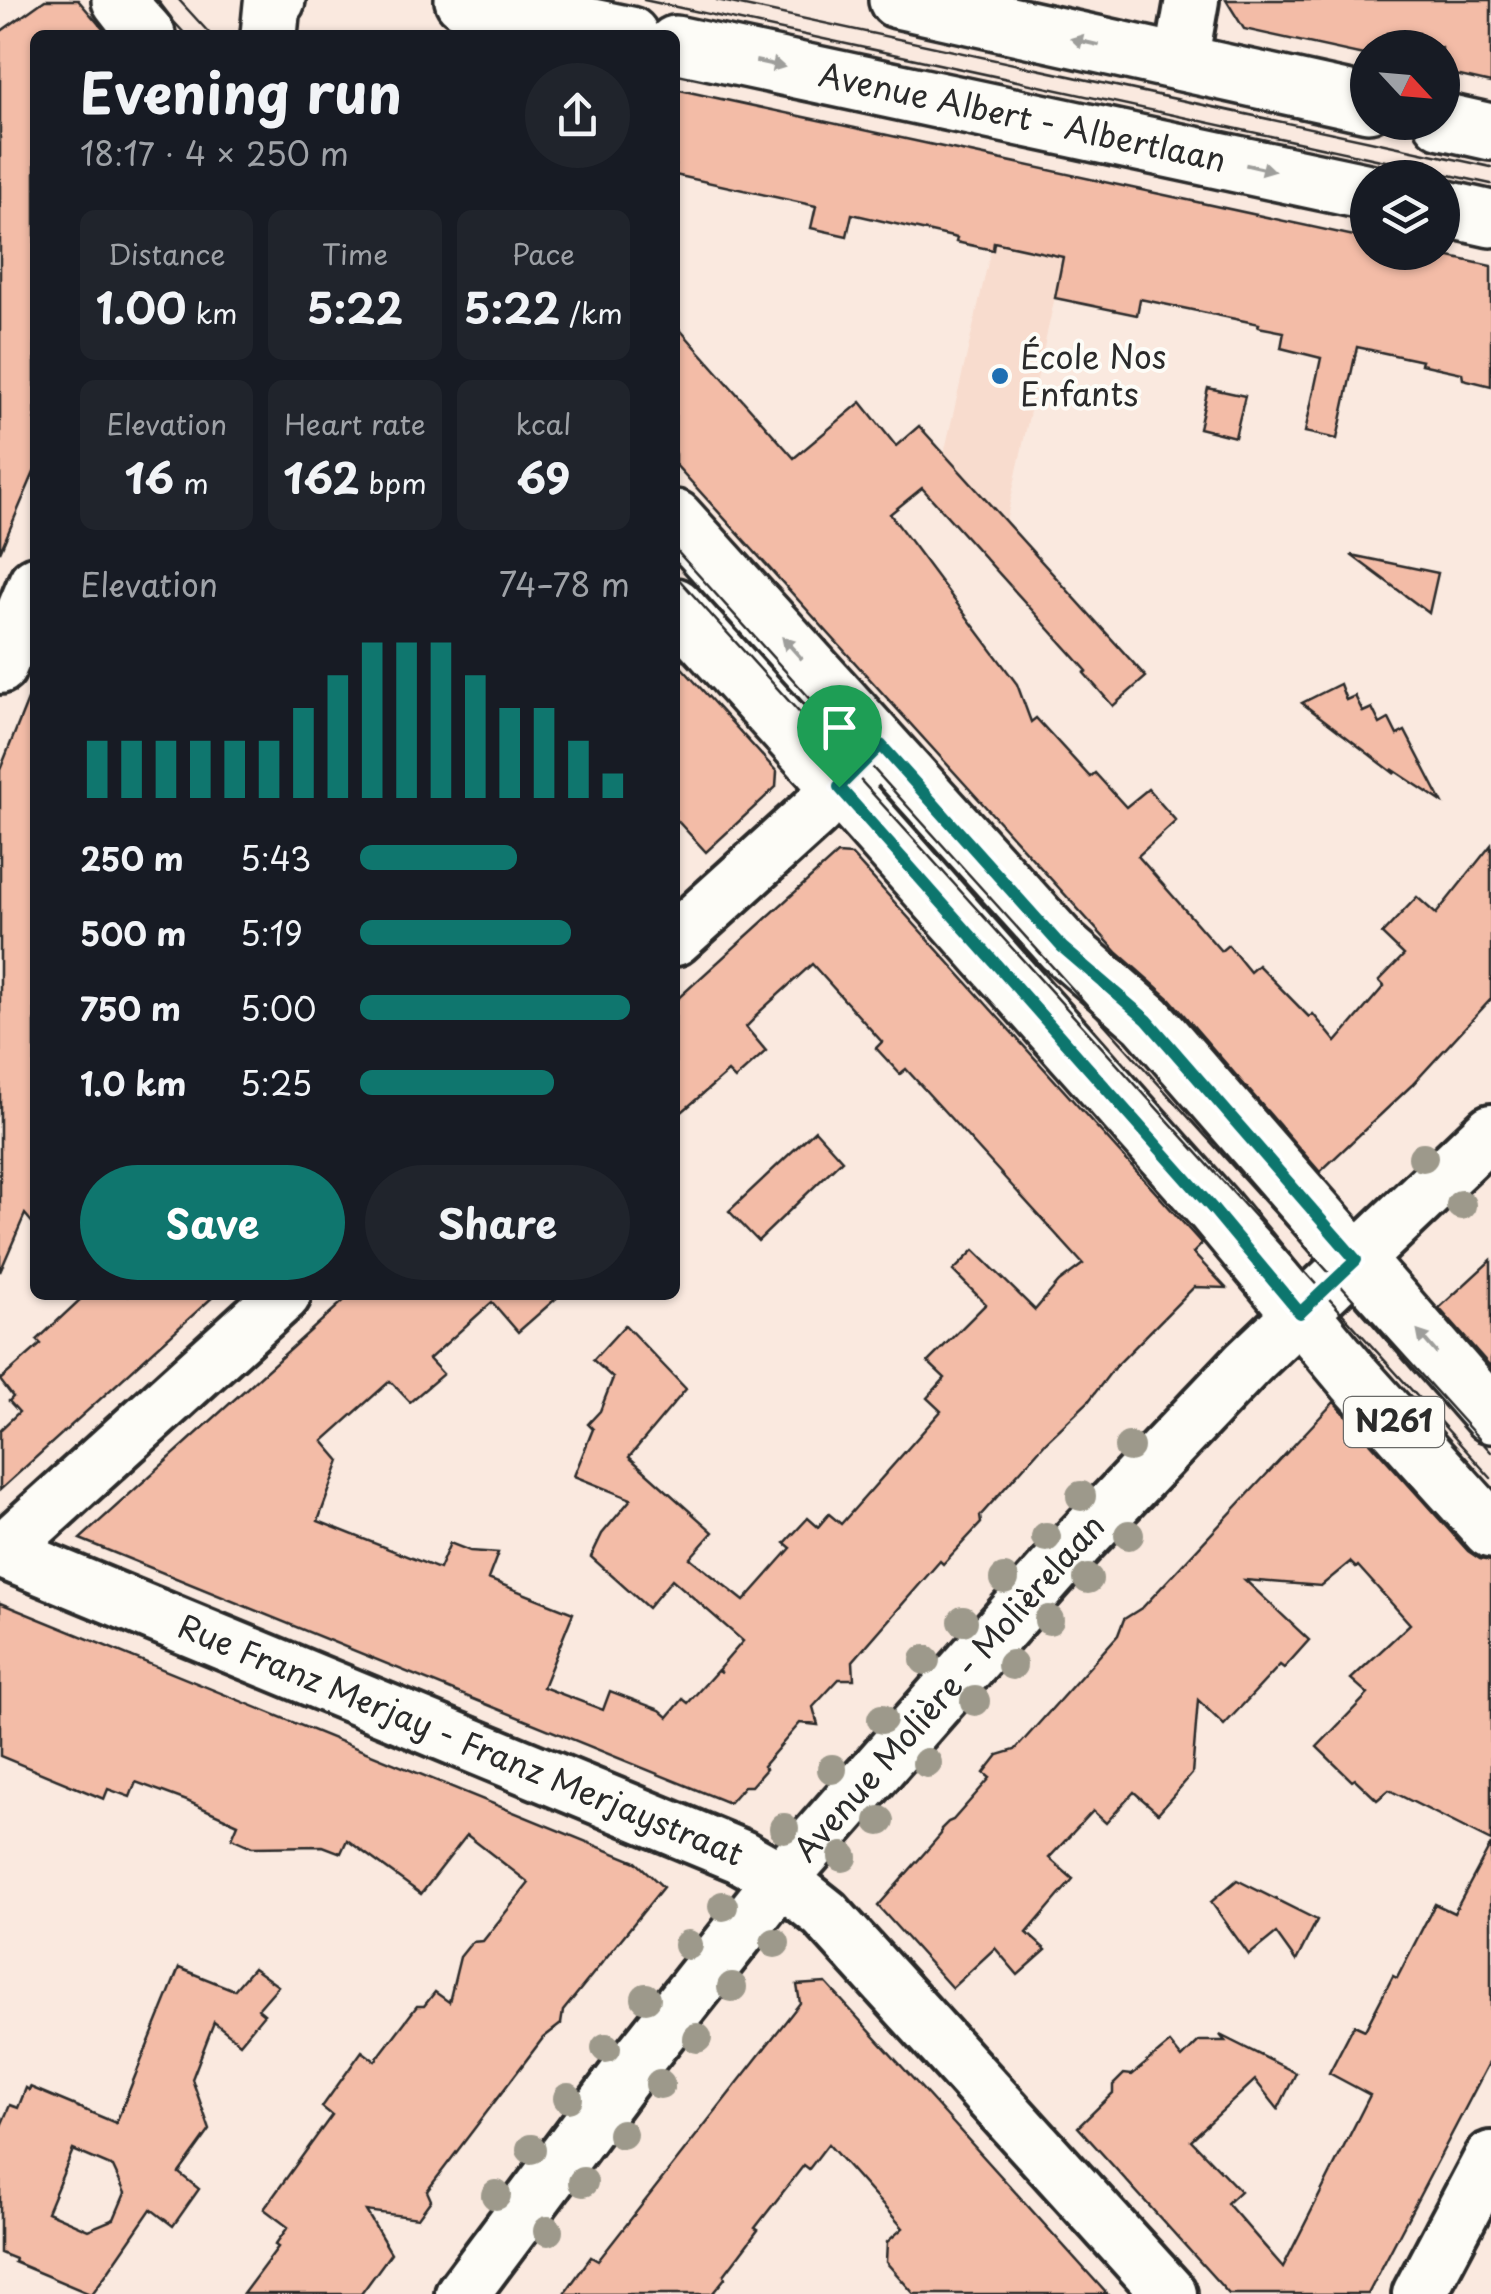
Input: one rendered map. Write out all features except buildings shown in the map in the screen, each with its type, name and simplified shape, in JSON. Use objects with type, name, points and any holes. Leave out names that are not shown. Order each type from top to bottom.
[{"type":"main road","points":[[120,0],[143,30]]},
{"type":"main road","points":[[269,30],[272,4],[276,0]]},
{"type":"main road","points":[[463,0],[606,30]]},
{"type":"main road","points":[[897,0],[1350,100]]},
{"type":"main road","name":"Avenue Albert - Albertlaan","points":[[680,45],[1350,188]]},
{"type":"main road","points":[[1460,125],[1491,132]]},
{"type":"main road","points":[[1460,212],[1491,219]]},
{"type":"main road","name":"N261","points":[[680,524],[1062,947],[1147,1020],[1491,1415]]},
{"type":"main road","name":"N261","points":[[680,612],[1201,1195],[1355,1379],[1491,1530]]},
{"type":"street","points":[[1180,63],[1192,0]]},
{"type":"street","points":[[0,668],[30,595]]},
{"type":"street","points":[[680,935],[815,812],[881,745]]},
{"type":"street","name":"Avenue Molière - Molièrelaan","points":[[462,2294],[629,2072],[781,1880],[1078,1542],[1248,1363],[1491,1130]]},
{"type":"street","points":[[0,1551],[278,1300]]},
{"type":"street","name":"Rue Franz Merjay - Franz Merjaystraat","points":[[0,1551],[740,1856],[781,1880],[825,1914],[1170,2294]]},
{"type":"street","points":[[1420,2294],[1491,2158]]},
{"type":"shaded area","name":"École Nos Enfants","points":[[1011,162],[1081,177],[1006,522],[944,454]]},
{"type":"tram line","points":[[154,0],[181,30]]},
{"type":"tram line","points":[[179,0],[206,30]]},
{"type":"tram line","points":[[644,0],[1491,184]]},
{"type":"tram line","points":[[717,0],[1491,167]]},
{"type":"tram line","points":[[680,555],[1491,1452]]},
{"type":"tram line","points":[[680,581],[1491,1478]]},
{"type":"place","name":"École Nos Enfants","points":[[1000,376]]},
{"type":"route","points":[[881,745],[1062,947],[1147,1020],[1356,1260],[1300,1313],[1214,1210],[839,787],[881,745]]}]
